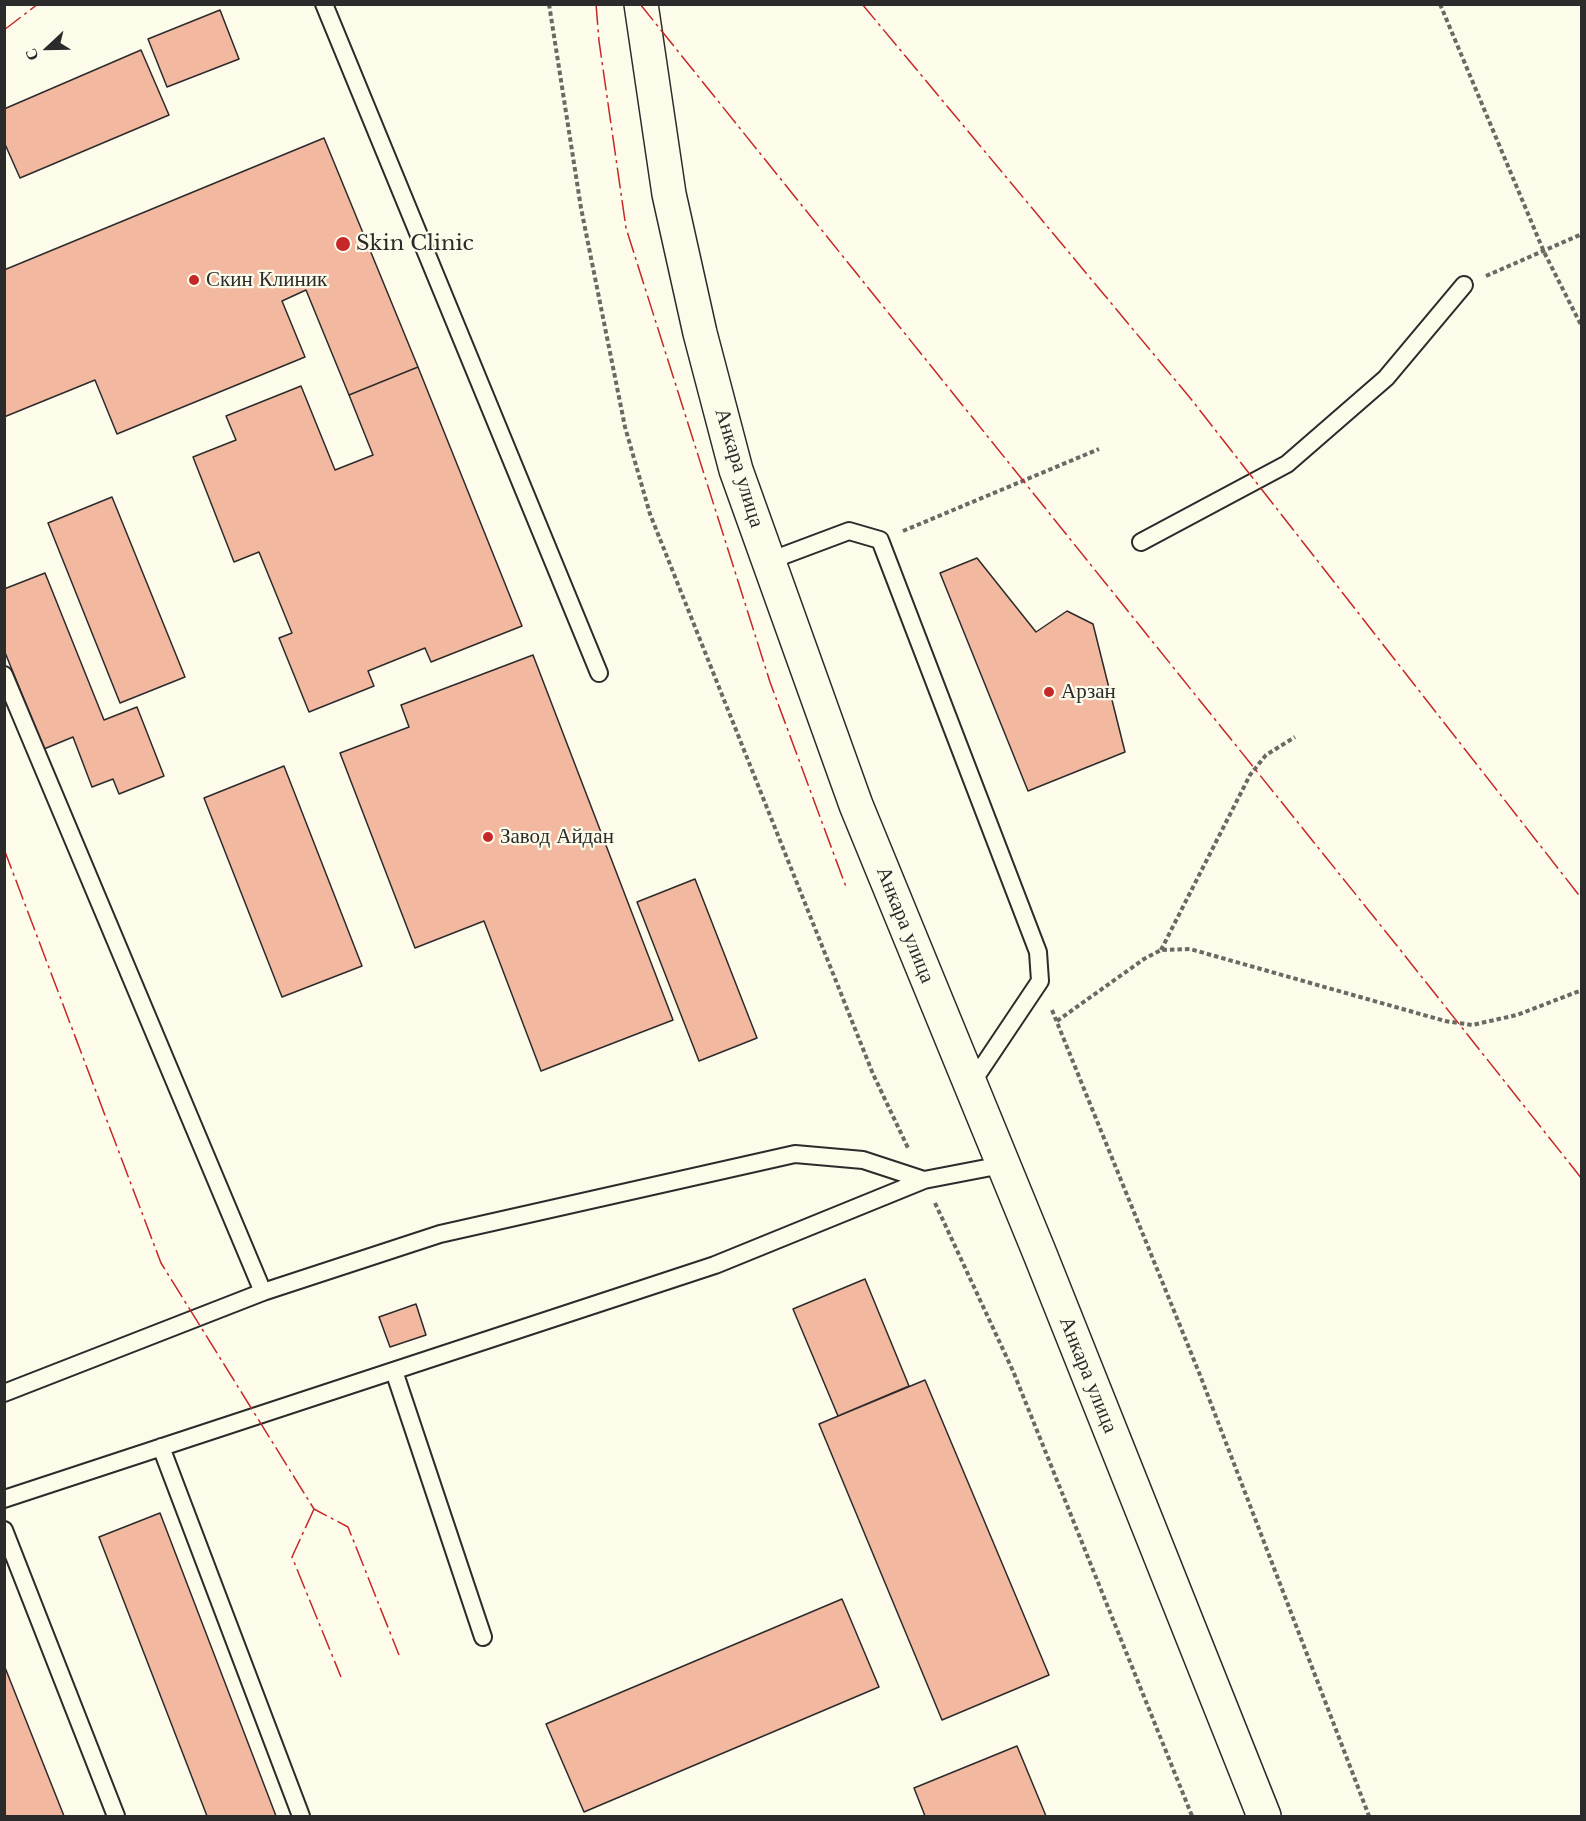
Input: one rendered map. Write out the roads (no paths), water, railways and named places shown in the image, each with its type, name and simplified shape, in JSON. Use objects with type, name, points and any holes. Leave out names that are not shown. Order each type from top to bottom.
[{"type":"main road","name":"Анкара улица","points":[[641,4],[669,194],[699,333],[736,470],[856,805],[1044,1264],[1264,1816]]},
{"type":"lane","points":[[324,4],[599,673]]},
{"type":"lane","points":[[1141,542],[1287,464],[1386,378],[1464,285]]},
{"type":"lane","points":[[769,561],[849,531],[880,540],[1038,952],[1040,981],[971,1084]]},
{"type":"lane","points":[[4,675],[262,1292]]},
{"type":"lane","points":[[4,1394],[262,1292],[440,1234],[795,1154],[863,1160],[924,1180]]},
{"type":"lane","points":[[4,1499],[715,1264],[924,1180],[1002,1165]]},
{"type":"lane","points":[[394,1371],[483,1637]]},
{"type":"lane","points":[[161,1447],[301,1816]]},
{"type":"lane","points":[[4,1530],[116,1816]]},
{"type":"place","name":"Skin Clinic","points":[[343,244]]},
{"type":"place","name":"Скин Клиник","points":[[194,280]]},
{"type":"place","name":"Арзан","points":[[1049,692]]},
{"type":"place","name":"Завод Айдан","points":[[488,837]]}]
